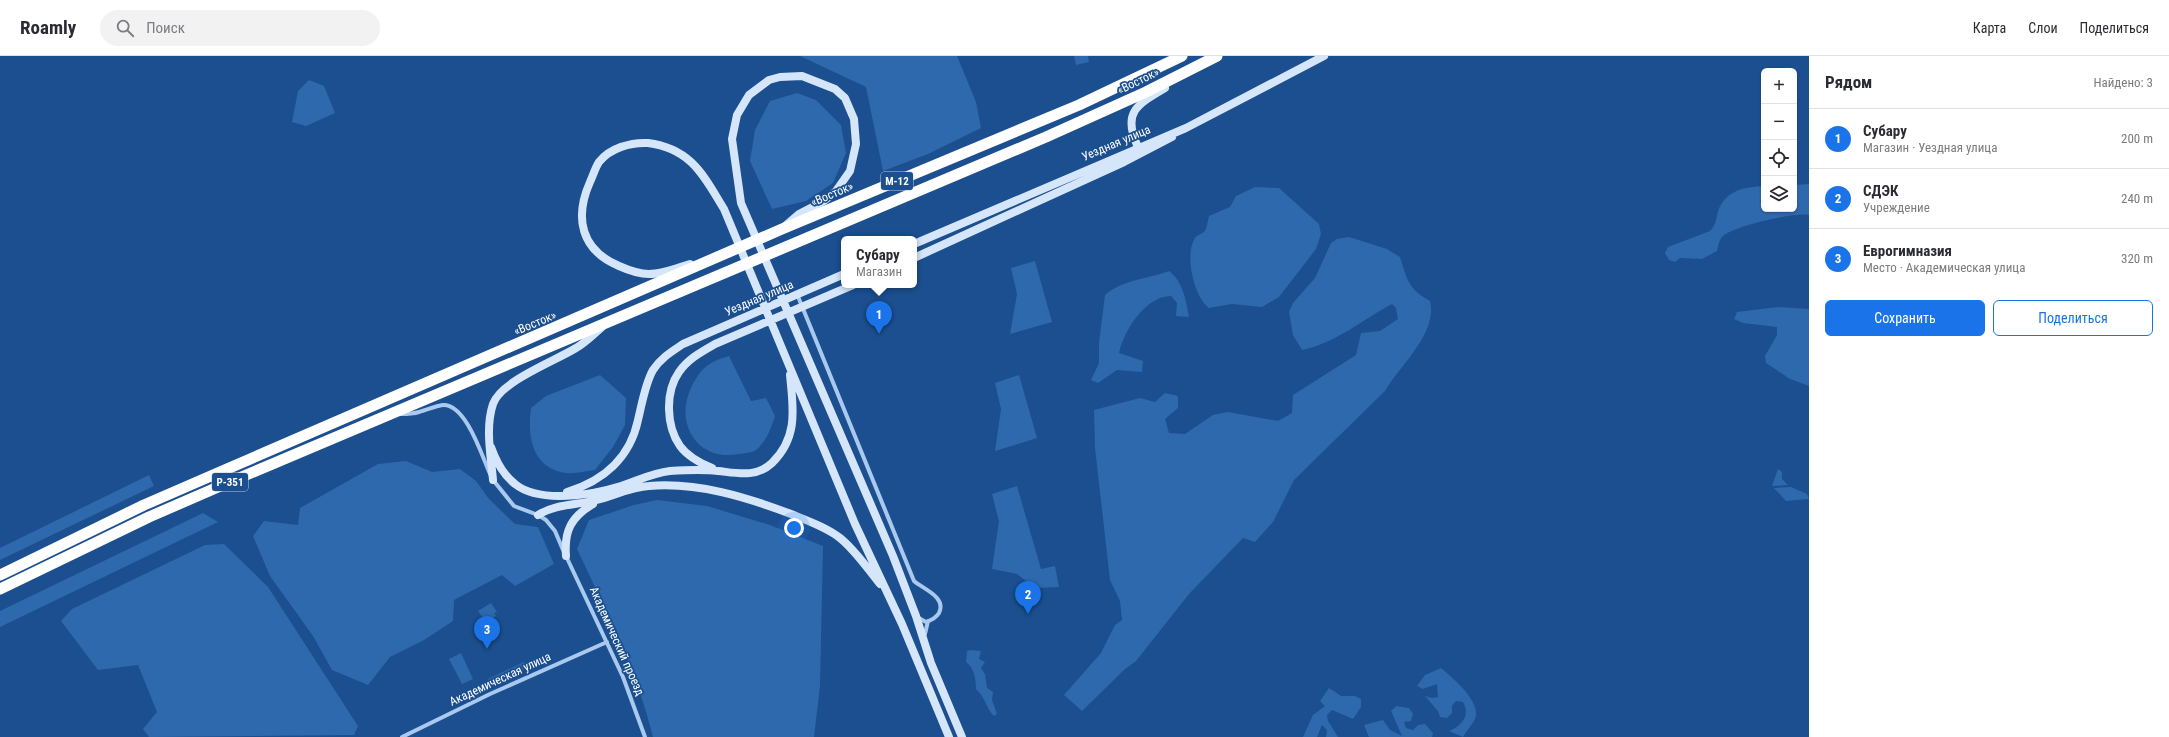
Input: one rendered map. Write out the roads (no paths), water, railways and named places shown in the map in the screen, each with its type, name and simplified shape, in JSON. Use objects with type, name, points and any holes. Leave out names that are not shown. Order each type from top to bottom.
[{"type":"highway","name":"«Восток»","points":[[492,355],[782,229],[1079,106],[1182,56]]},
{"type":"highway","name":"«Восток»","points":[[606,324],[1046,137],[1146,92],[1217,56]]},
{"type":"highway","name":"Р-351","points":[[0,590],[156,514],[606,324]]},
{"type":"highway","name":"Р-351","points":[[0,575],[151,502],[492,355]]},
{"type":"street","name":"Уездная улица","points":[[917,257],[1186,128],[1324,56]]},
{"type":"street","points":[[1140,150],[1130,131],[1131,119],[1139,105],[1181,79],[1198,65]]},
{"type":"street","points":[[782,229],[789,221],[824,201],[836,191],[850,171],[856,144],[856,131],[851,108],[845,98],[835,89],[802,76],[792,75],[769,80],[757,87],[745,99],[734,124],[732,139],[741,203],[890,550],[916,616],[931,663],[962,737]]},
{"type":"street","points":[[711,260],[649,274],[627,270],[609,262],[590,244],[584,229],[582,213],[583,198],[599,163],[608,154],[622,146],[639,142],[659,144],[678,152],[691,161],[724,209],[855,524],[888,594],[949,737]]},
{"type":"street","name":"Уездная улица","points":[[917,243],[1140,150]]},
{"type":"street","name":"Уездная улица","points":[[557,495],[588,485],[617,465],[627,450],[637,425],[653,371],[664,356],[683,344],[841,275]]},
{"type":"street","points":[[718,471],[692,458],[679,446],[673,430],[669,401],[672,387],[678,374],[696,355],[715,344],[846,288]]},
{"type":"street","points":[[797,294],[914,581],[935,595],[941,604],[938,614],[928,621],[924,629],[924,642]]},
{"type":"street","points":[[493,480],[490,418],[494,402],[501,391],[512,382],[578,347],[606,324]]},
{"type":"street","points":[[491,447],[504,473],[516,485],[529,492],[545,496],[592,493],[622,486],[647,476],[668,471],[718,471],[739,475],[755,472],[771,464],[782,452],[788,438],[793,420],[794,406],[789,366]]},
{"type":"street","points":[[388,415],[417,412],[442,405],[453,407],[463,416],[493,480],[514,506],[538,515],[546,510],[599,500],[626,490],[649,486],[673,486],[717,490],[768,505],[824,528],[839,537],[855,551],[888,594]]},
{"type":"street","points":[[566,556],[565,539],[574,519],[585,508],[622,486]]},
{"type":"street","name":"Академический проезд","points":[[538,515],[555,531],[607,642],[636,709],[646,737]]},
{"type":"street","points":[[916,616],[922,621],[928,621]]},
{"type":"street","name":"Академическая улица","points":[[402,737],[503,688],[607,642]]},
{"type":"place","name":"Субару","points":[[879,334]]},
{"type":"place","name":"СДЭК","points":[[1028,614]]},
{"type":"place","name":"Еврогимназия","points":[[487,649]]}]
